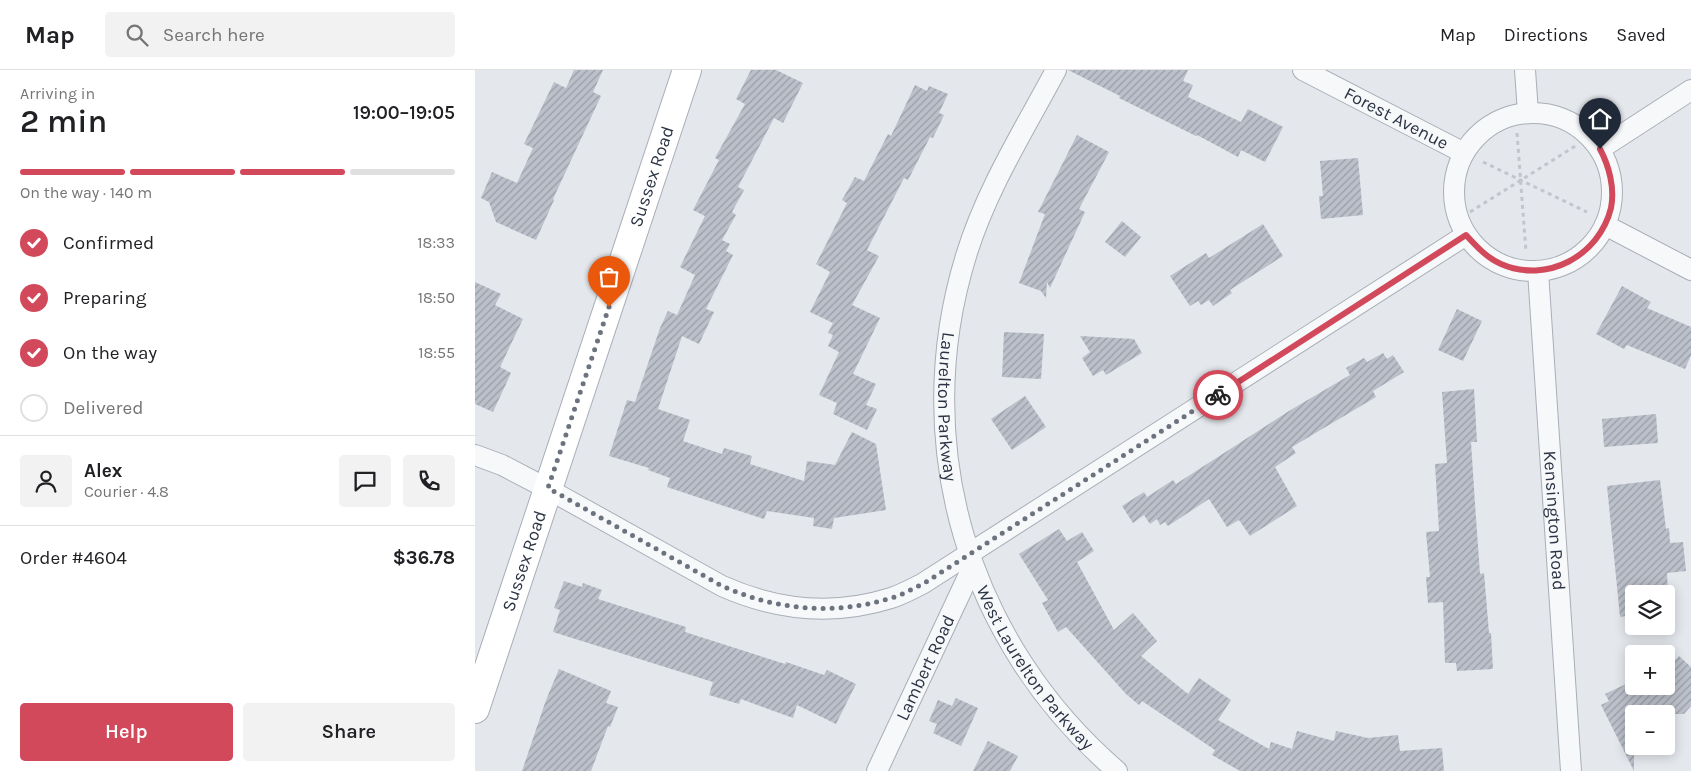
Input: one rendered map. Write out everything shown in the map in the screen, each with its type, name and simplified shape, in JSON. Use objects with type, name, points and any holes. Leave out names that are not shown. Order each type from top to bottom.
[{"type":"street","name":"Sussex Road","points":[[475,709],[687,70]]},
{"type":"street","name":"Laurelton Parkway","points":[[971,560],[964,539],[951,482],[945,423],[945,372],[952,313],[966,256],[987,200],[1056,70]]},
{"type":"street","name":"Forest Avenue","points":[[1303,70],[1464,153]]},
{"type":"street","points":[[1522,114],[1525,70]]},
{"type":"street","points":[[1595,143],[1691,90]]},
{"type":"street","points":[[1544,113],[1567,120],[1595,143],[1605,159],[1611,180],[1611,206],[1605,223],[1593,244],[1577,258],[1560,266],[1533,271],[1500,264],[1481,251],[1463,227],[1454,197],[1456,174],[1468,146],[1486,128],[1506,117],[1522,114],[1544,113]]},
{"type":"street","points":[[1605,223],[1691,270]]},
{"type":"street","points":[[475,454],[548,488],[722,586],[745,596],[778,605],[816,610],[842,608],[891,598],[971,560],[1463,227]]},
{"type":"street","name":"Kensington Road","points":[[1533,271],[1571,771]]},
{"type":"street","name":"Lambert Road","points":[[877,771],[971,560]]},
{"type":"street","name":"West Laurelton Parkway","points":[[971,560],[992,610],[1021,662],[1055,710],[1090,748],[1117,771]]},
{"type":"path","points":[[1522,114],[1521,180],[1533,271]]},
{"type":"path","points":[[1463,227],[1521,180],[1595,143]]},
{"type":"path","points":[[1464,153],[1605,223]]},
{"type":"building","points":[[574,70],[603,70],[593,92],[601,96],[536,240],[496,222],[489,202],[481,198],[492,172],[517,183],[533,148],[524,144],[554,82],[566,88]]},
{"type":"building","points":[[751,70],[776,70],[803,83],[783,123],[774,118],[738,187],[744,190],[732,212],[736,215],[722,240],[730,244],[726,251],[733,255],[706,309],[714,312],[699,344],[682,336],[658,409],[690,420],[683,441],[722,454],[724,448],[752,456],[750,464],[804,481],[807,461],[835,465],[852,432],[876,444],[886,510],[834,518],[832,529],[813,526],[814,518],[767,511],[764,519],[721,505],[667,487],[670,478],[648,470],[649,468],[609,456],[627,400],[635,402],[660,328],[668,311],[677,315],[695,275],[680,267],[705,216],[693,210],[719,160],[715,158],[745,104],[736,99]]},
{"type":"building","points":[[1068,70],[1188,70],[1183,81],[1193,85],[1188,97],[1241,122],[1248,109],[1283,127],[1265,162],[1241,150],[1238,157],[1119,98],[1120,96]]},
{"type":"building","points":[[915,85],[927,91],[929,86],[948,94],[939,113],[944,115],[933,138],[930,137],[908,180],[904,178],[867,250],[879,256],[852,305],[880,318],[853,374],[876,384],[866,405],[877,409],[867,430],[833,414],[837,403],[819,395],[839,352],[828,346],[833,335],[828,333],[833,323],[810,312],[830,272],[816,264],[847,203],[842,200],[855,177],[864,181],[888,134],[891,136]]},
{"type":"building","points":[[1077,135],[1109,152],[1079,209],[1085,212],[1050,288],[1047,282],[1046,298],[1041,291],[1019,283],[1045,214],[1038,212]]},
{"type":"building","points":[[1358,158],[1363,215],[1321,219],[1319,196],[1323,196],[1320,161]]},
{"type":"building","points":[[1122,221],[1141,237],[1125,257],[1105,242]]},
{"type":"building","points":[[1263,224],[1283,256],[1230,290],[1232,293],[1213,306],[1209,300],[1201,305],[1198,301],[1190,306],[1170,276],[1206,253],[1209,258]]},
{"type":"building","points":[[475,282],[501,294],[495,305],[523,319],[500,367],[511,373],[493,412],[475,404]]},
{"type":"building","points":[[1622,286],[1651,302],[1647,308],[1691,327],[1691,355],[1685,369],[1627,345],[1624,349],[1596,334]]},
{"type":"building","points":[[1457,309],[1482,321],[1463,361],[1438,350]]},
{"type":"building","points":[[1004,332],[1044,334],[1041,379],[1002,377]]},
{"type":"building","points":[[1080,336],[1134,339],[1142,353],[1106,375],[1103,370],[1093,376],[1082,358],[1090,352]]},
{"type":"building","points":[[1383,353],[1387,359],[1393,355],[1404,372],[1373,391],[1376,397],[1292,447],[1296,453],[1275,467],[1297,506],[1250,536],[1239,520],[1227,527],[1209,499],[1168,526],[1165,522],[1160,525],[1157,519],[1150,524],[1144,515],[1133,523],[1122,506],[1144,492],[1147,497],[1173,480],[1176,484],[1289,411],[1350,375],[1346,368],[1364,358],[1367,362]]},
{"type":"building","points":[[1474,389],[1477,442],[1471,442],[1475,504],[1480,574],[1484,573],[1493,669],[1457,671],[1456,663],[1445,663],[1443,602],[1428,603],[1426,577],[1430,577],[1426,532],[1439,531],[1435,464],[1447,463],[1442,392]]},
{"type":"building","points":[[1025,396],[1046,427],[1012,450],[991,419]]},
{"type":"building","points":[[1656,414],[1658,443],[1604,447],[1602,419]]},
{"type":"building","points":[[1660,480],[1666,529],[1669,528],[1670,543],[1683,542],[1686,571],[1667,573],[1668,585],[1625,585],[1625,616],[1620,617],[1607,486]]},
{"type":"building","points":[[1059,529],[1067,541],[1082,532],[1094,551],[1077,562],[1114,630],[1133,613],[1157,641],[1141,656],[1188,694],[1199,678],[1231,700],[1218,720],[1269,749],[1271,742],[1292,749],[1297,731],[1334,741],[1336,731],[1368,738],[1398,735],[1400,751],[1442,748],[1444,771],[1240,771],[1212,755],[1215,750],[1142,701],[1139,705],[1126,694],[1066,627],[1058,632],[1042,603],[1048,600],[1019,554]]},
{"type":"building","points":[[564,581],[582,587],[583,583],[602,590],[598,599],[686,627],[685,632],[824,675],[827,670],[856,684],[836,724],[797,705],[793,718],[741,699],[739,704],[709,695],[713,682],[553,632],[560,610],[554,608]]},
{"type":"building","points":[[1679,656],[1691,667],[1691,706],[1684,714],[1675,714],[1675,705],[1625,705],[1625,753],[1601,705],[1609,701],[1605,694],[1625,684],[1625,695],[1675,695],[1675,660]]},
{"type":"building","points":[[559,669],[611,691],[606,703],[618,707],[610,727],[608,726],[591,771],[522,771],[546,700]]},
{"type":"building","points":[[956,698],[978,708],[961,746],[933,733],[937,724],[929,721],[938,700],[952,706]]},
{"type":"building","points":[[988,741],[1018,756],[1010,771],[973,771]]},
{"type":"building","points":[[1626,755],[1634,755],[1634,771]]},
{"type":"way so far","points":[[609,307],[548,488],[722,586],[745,596],[778,605],[816,610],[850,607],[891,598],[923,584],[1218,395]]},
{"type":"route","points":[[1218,395],[1466,235],[1481,251],[1500,264],[1523,271],[1538,271],[1560,266],[1577,258],[1593,244],[1605,225],[1611,206],[1611,180],[1600,149]]}]
